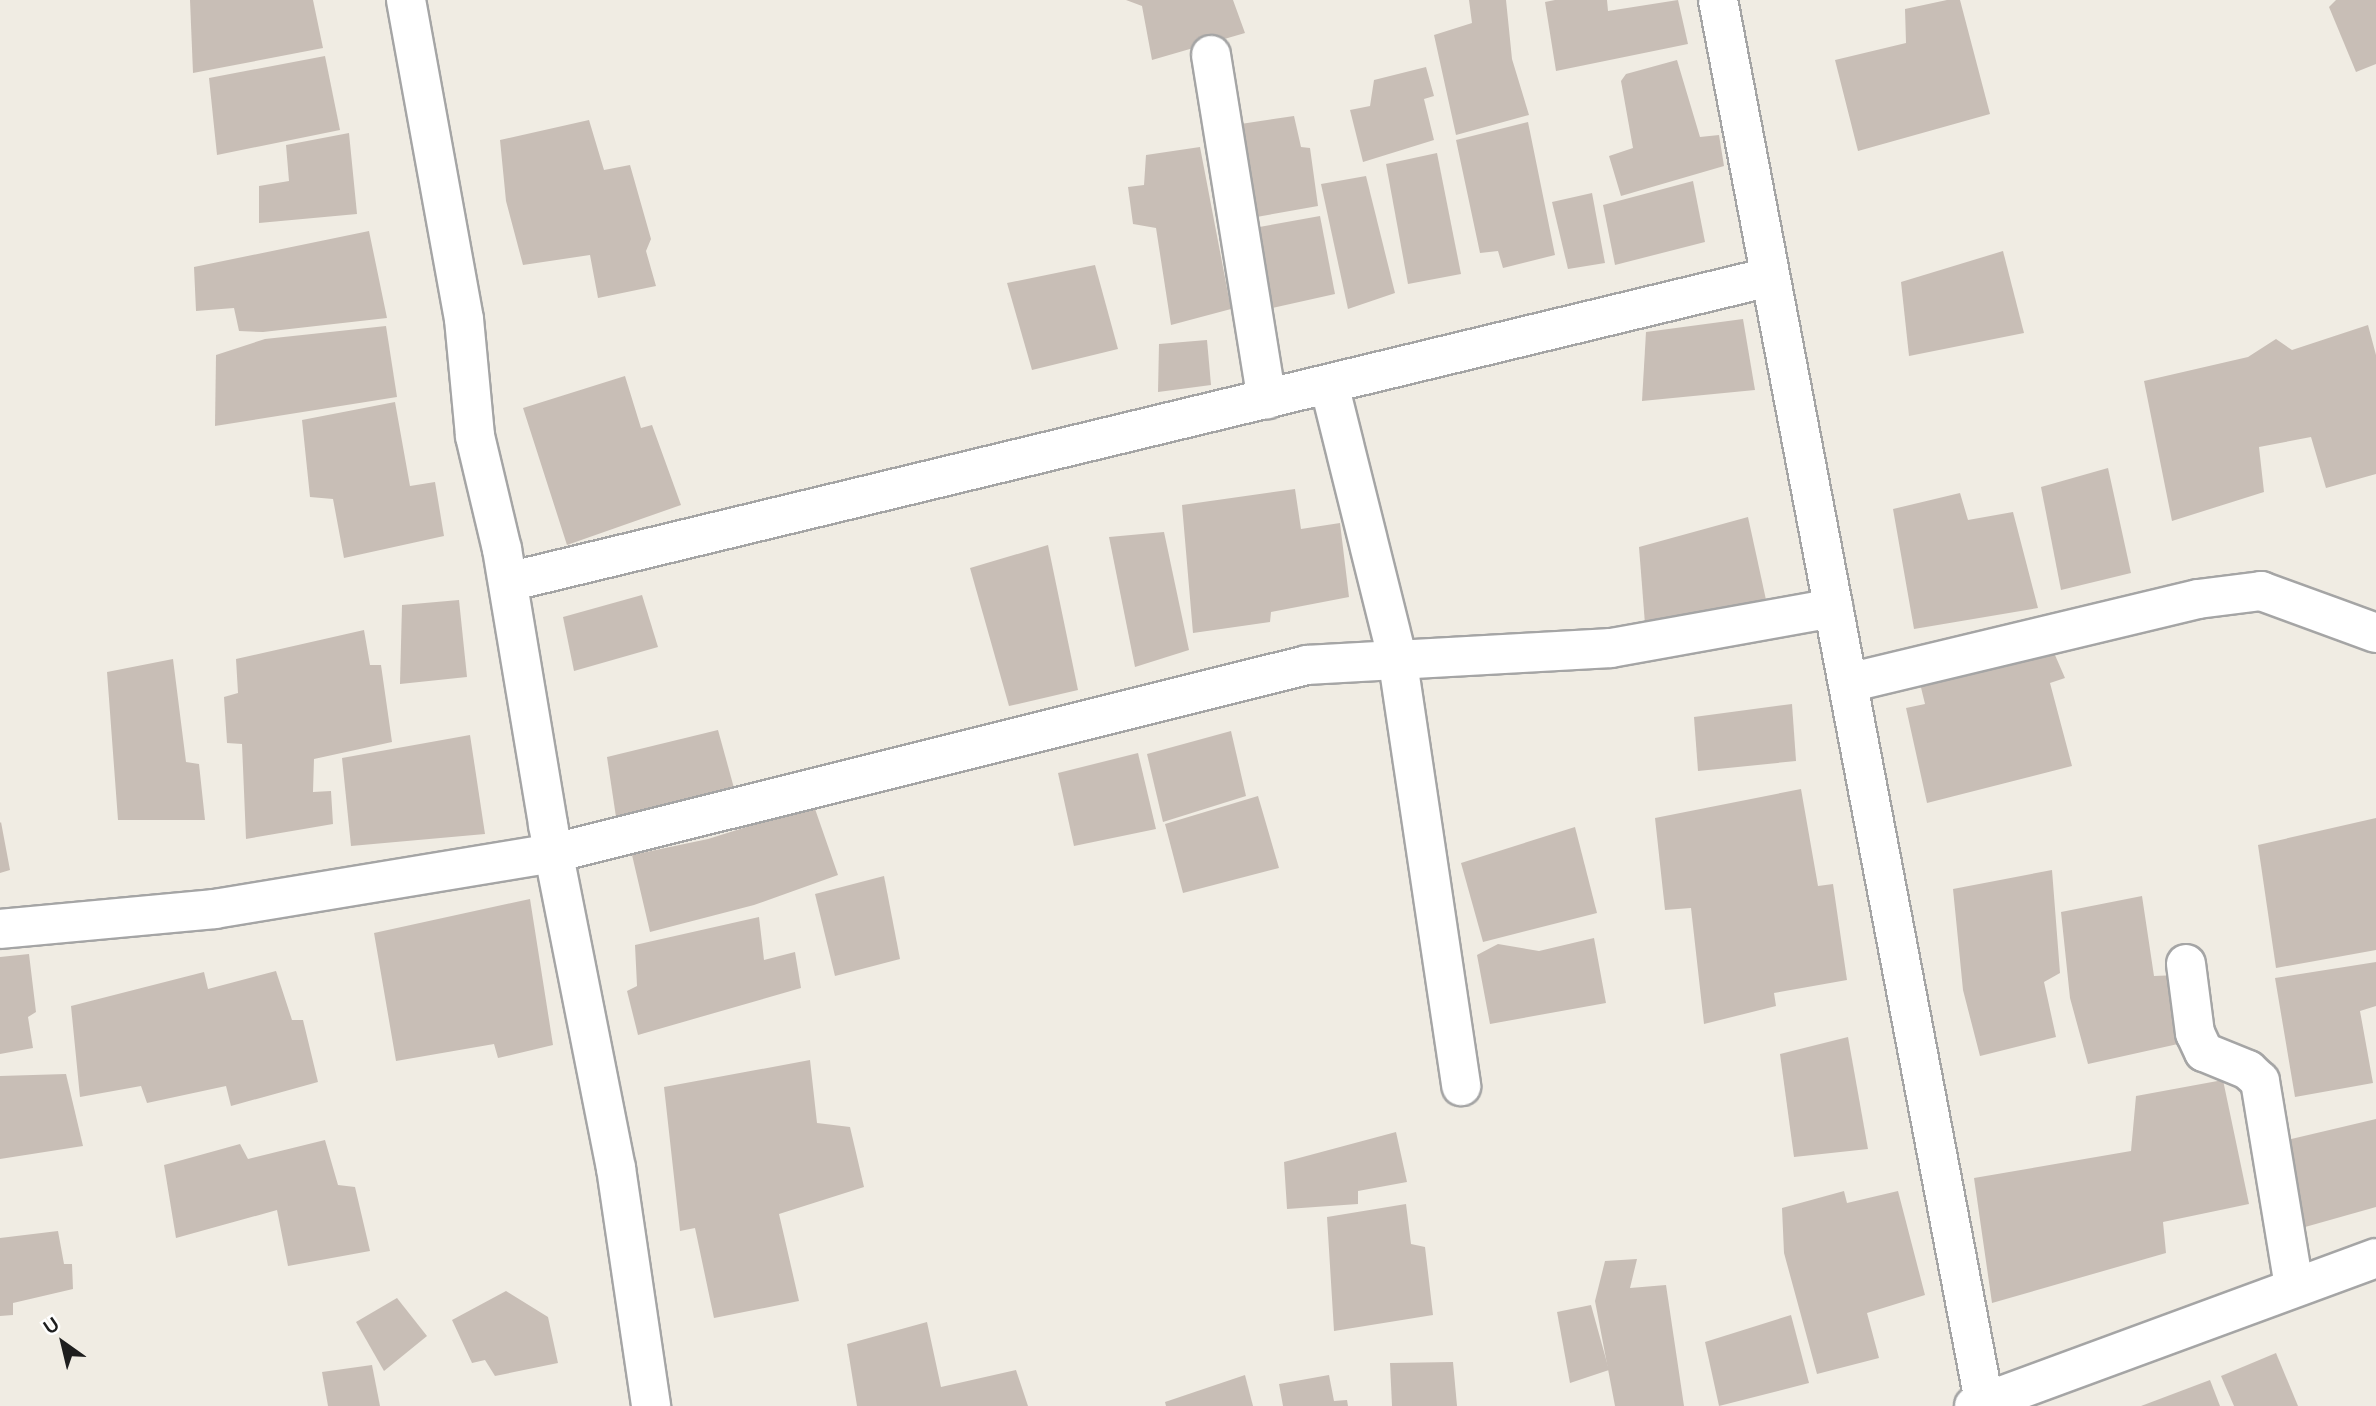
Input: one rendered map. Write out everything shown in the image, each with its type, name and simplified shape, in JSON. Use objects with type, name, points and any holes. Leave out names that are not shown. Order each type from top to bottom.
[{"type":"street","points":[[406,0],[464,319],[475,436],[508,582],[554,853],[617,1168],[651,1406]]},
{"type":"street","points":[[1718,0],[1848,683],[1981,1405],[2294,1286],[2376,1258]]},
{"type":"street","points":[[1211,55],[1266,399]]},
{"type":"street","points":[[508,582],[1770,277]]},
{"type":"street","points":[[1329,384],[1397,656],[1461,1086]]},
{"type":"street","points":[[1848,683],[2198,599],[2261,592],[2376,633]]},
{"type":"street","points":[[0,929],[215,909],[554,853],[1307,665],[1397,656],[1611,648],[1833,608]]},
{"type":"street","points":[[2186,964],[2195,1033],[2204,1052],[2260,1081],[2294,1286]]},
{"type":"building","points":[[190,0],[313,0],[323,48],[193,73]]},
{"type":"building","points":[[1126,0],[1233,0],[1245,33],[1152,60],[1142,6]]},
{"type":"building","points":[[1469,0],[1506,0],[1512,59],[1529,115],[1456,135],[1434,35],[1472,23]]},
{"type":"building","points":[[1607,0],[1608,11],[1678,0],[1688,44],[1556,71],[1545,2]]},
{"type":"building","points":[[1960,0],[1990,114],[1858,151],[1835,60],[1906,43],[1905,9]]},
{"type":"building","points":[[2336,0],[2376,0],[2376,64],[2356,72],[2329,7]]},
{"type":"building","points":[[325,56],[340,130],[217,155],[209,78]]},
{"type":"building","points":[[1677,60],[1700,137],[1719,135],[1724,166],[1621,196],[1609,156],[1633,148],[1621,81],[1626,74]]},
{"type":"building","points":[[1426,67],[1434,96],[1424,99],[1434,140],[1363,162],[1350,110],[1370,106],[1374,80]]},
{"type":"building","points":[[1294,116],[1301,147],[1310,148],[1318,206],[1251,218],[1234,125]]},
{"type":"building","points":[[589,120],[604,170],[630,165],[651,239],[646,251],[656,286],[598,298],[590,255],[523,265],[506,201],[500,140]]},
{"type":"building","points":[[1528,122],[1555,255],[1503,268],[1498,251],[1480,253],[1456,140]]},
{"type":"building","points":[[349,133],[357,214],[259,223],[259,186],[289,181],[286,145]]},
{"type":"building","points":[[1200,147],[1231,309],[1171,325],[1156,228],[1133,224],[1128,187],[1144,185],[1146,155]]},
{"type":"building","points":[[1437,153],[1461,274],[1408,284],[1386,164]]},
{"type":"building","points":[[1366,176],[1395,293],[1348,309],[1321,184]]},
{"type":"building","points":[[1693,181],[1705,242],[1615,265],[1603,205]]},
{"type":"building","points":[[1592,193],[1605,263],[1568,269],[1552,202]]},
{"type":"building","points":[[1320,216],[1335,294],[1263,310],[1248,229]]},
{"type":"building","points":[[369,231],[387,318],[263,332],[239,331],[234,308],[196,311],[194,267]]},
{"type":"building","points":[[2003,251],[2024,333],[1909,356],[1901,282]]},
{"type":"building","points":[[1095,265],[1118,349],[1032,370],[1007,283]]},
{"type":"building","points":[[1743,319],[1755,390],[1642,401],[1646,332]]},
{"type":"building","points":[[2368,325],[2376,355],[2376,474],[2326,488],[2311,437],[2259,447],[2264,492],[2172,521],[2144,381],[2248,357],[2276,339],[2292,350]]},
{"type":"building","points":[[386,326],[397,397],[215,426],[216,355],[265,339]]},
{"type":"building","points":[[1207,340],[1211,385],[1158,392],[1159,344]]},
{"type":"building","points":[[625,376],[641,428],[652,425],[681,505],[567,545],[523,408]]},
{"type":"building","points":[[395,402],[410,486],[435,482],[444,536],[344,558],[333,499],[310,497],[302,420]]},
{"type":"building","points":[[2108,468],[2131,573],[2061,590],[2041,487]]},
{"type":"building","points":[[1295,489],[1301,529],[1340,523],[1349,597],[1271,612],[1270,622],[1193,633],[1182,505]]},
{"type":"building","points":[[1960,493],[1968,520],[2013,512],[2038,608],[1914,629],[1893,509]]},
{"type":"building","points":[[1748,517],[1768,609],[1646,637],[1639,547]]},
{"type":"building","points":[[1164,532],[1189,650],[1135,667],[1109,537]]},
{"type":"building","points":[[1048,545],[1078,690],[1009,706],[970,568]]},
{"type":"building","points":[[642,595],[658,647],[574,671],[563,617]]},
{"type":"building","points":[[459,600],[467,677],[400,684],[402,605]]},
{"type":"building","points":[[364,630],[370,665],[381,665],[392,742],[314,759],[313,792],[331,791],[333,824],[246,839],[242,744],[227,743],[224,697],[238,693],[236,659]]},
{"type":"building","points":[[2048,639],[2065,678],[2050,683],[2072,766],[1927,803],[1906,708],[1925,704],[1917,671]]},
{"type":"building","points":[[173,659],[186,762],[199,764],[205,820],[118,820],[107,672]]},
{"type":"building","points":[[1792,704],[1796,761],[1698,771],[1694,717]]},
{"type":"building","points":[[718,730],[734,788],[616,817],[607,757]]},
{"type":"building","points":[[1231,731],[1246,796],[1163,822],[1147,754]]},
{"type":"building","points":[[470,735],[485,834],[351,846],[342,758]]},
{"type":"building","points":[[1138,753],[1156,829],[1074,846],[1058,773]]},
{"type":"building","points":[[1801,789],[1818,886],[1833,884],[1847,980],[1774,993],[1776,1006],[1704,1024],[1691,908],[1665,910],[1655,818]]},
{"type":"building","points":[[1258,796],[1279,868],[1183,893],[1165,824]]},
{"type":"building","points":[[814,806],[838,875],[754,905],[650,932],[632,855],[708,839]]},
{"type":"building","points":[[2376,818],[2376,950],[2276,968],[2258,845]]},
{"type":"building","points":[[0,823],[10,870],[0,873]]},
{"type":"building","points":[[1575,827],[1597,913],[1483,942],[1461,863]]},
{"type":"building","points":[[2052,870],[2060,973],[2044,982],[2056,1037],[1980,1056],[1963,990],[1953,889]]},
{"type":"building","points":[[884,876],[900,959],[835,976],[815,894]]},
{"type":"building","points":[[2142,896],[2154,976],[2178,975],[2187,1042],[2088,1064],[2070,998],[2061,912]]},
{"type":"building","points":[[530,899],[553,1045],[498,1058],[494,1044],[396,1061],[374,933]]},
{"type":"building","points":[[759,917],[764,960],[795,952],[801,988],[638,1035],[627,991],[637,986],[635,945]]},
{"type":"building","points":[[1594,938],[1606,1003],[1490,1024],[1477,955],[1498,944],[1539,951]]},
{"type":"building","points":[[29,954],[36,1012],[28,1017],[33,1048],[0,1054],[0,957]]},
{"type":"building","points":[[2376,962],[2376,1006],[2360,1011],[2373,1083],[2295,1097],[2275,978]]},
{"type":"building","points":[[276,971],[292,1020],[303,1020],[318,1082],[231,1106],[226,1086],[147,1103],[141,1086],[80,1097],[71,1006],[204,972],[208,989]]},
{"type":"building","points":[[1848,1037],[1868,1149],[1794,1157],[1780,1054]]},
{"type":"building","points":[[810,1060],[817,1123],[850,1127],[864,1187],[779,1214],[799,1301],[714,1318],[695,1228],[680,1231],[664,1087]]},
{"type":"building","points":[[66,1074],[83,1146],[0,1159],[0,1076]]},
{"type":"building","points":[[2223,1080],[2249,1204],[2163,1222],[2166,1253],[1992,1303],[1974,1178],[2131,1151],[2136,1096]]},
{"type":"building","points":[[2376,1119],[2376,1207],[2298,1229],[2279,1142]]},
{"type":"building","points":[[1396,1132],[1407,1182],[1358,1191],[1358,1204],[1287,1209],[1284,1162]]},
{"type":"building","points":[[325,1140],[338,1185],[355,1187],[370,1251],[288,1266],[277,1210],[176,1238],[164,1165],[240,1144],[248,1159]]},
{"type":"building","points":[[1844,1191],[1847,1203],[1898,1191],[1925,1295],[1867,1313],[1879,1358],[1817,1374],[1784,1253],[1782,1208]]},
{"type":"building","points":[[1406,1204],[1411,1244],[1425,1247],[1433,1315],[1334,1331],[1327,1217]]},
{"type":"building","points":[[58,1231],[64,1264],[72,1264],[73,1289],[13,1303],[13,1315],[0,1316],[0,1238]]},
{"type":"building","points":[[1637,1259],[1630,1288],[1666,1285],[1684,1406],[1615,1406],[1595,1301],[1605,1261]]},
{"type":"building","points":[[506,1291],[548,1317],[558,1363],[495,1376],[485,1360],[472,1363],[452,1320]]},
{"type":"building","points":[[397,1298],[427,1336],[384,1371],[356,1322]]},
{"type":"building","points":[[1591,1305],[1609,1370],[1570,1383],[1557,1312]]},
{"type":"building","points":[[1791,1315],[1809,1383],[1719,1406],[1705,1342]]},
{"type":"building","points":[[927,1322],[941,1387],[1016,1370],[1028,1406],[857,1406],[847,1344]]},
{"type":"building","points":[[2276,1353],[2298,1406],[2234,1406],[2221,1376]]},
{"type":"building","points":[[1453,1362],[1457,1406],[1392,1406],[1390,1363]]},
{"type":"building","points":[[372,1365],[380,1406],[328,1406],[322,1372]]},
{"type":"building","points":[[1245,1375],[1253,1406],[1166,1406],[1165,1402]]},
{"type":"building","points":[[1329,1375],[1334,1401],[1347,1400],[1348,1406],[1283,1406],[1279,1384]]},
{"type":"building","points":[[2210,1380],[2220,1406],[2141,1406]]}]
